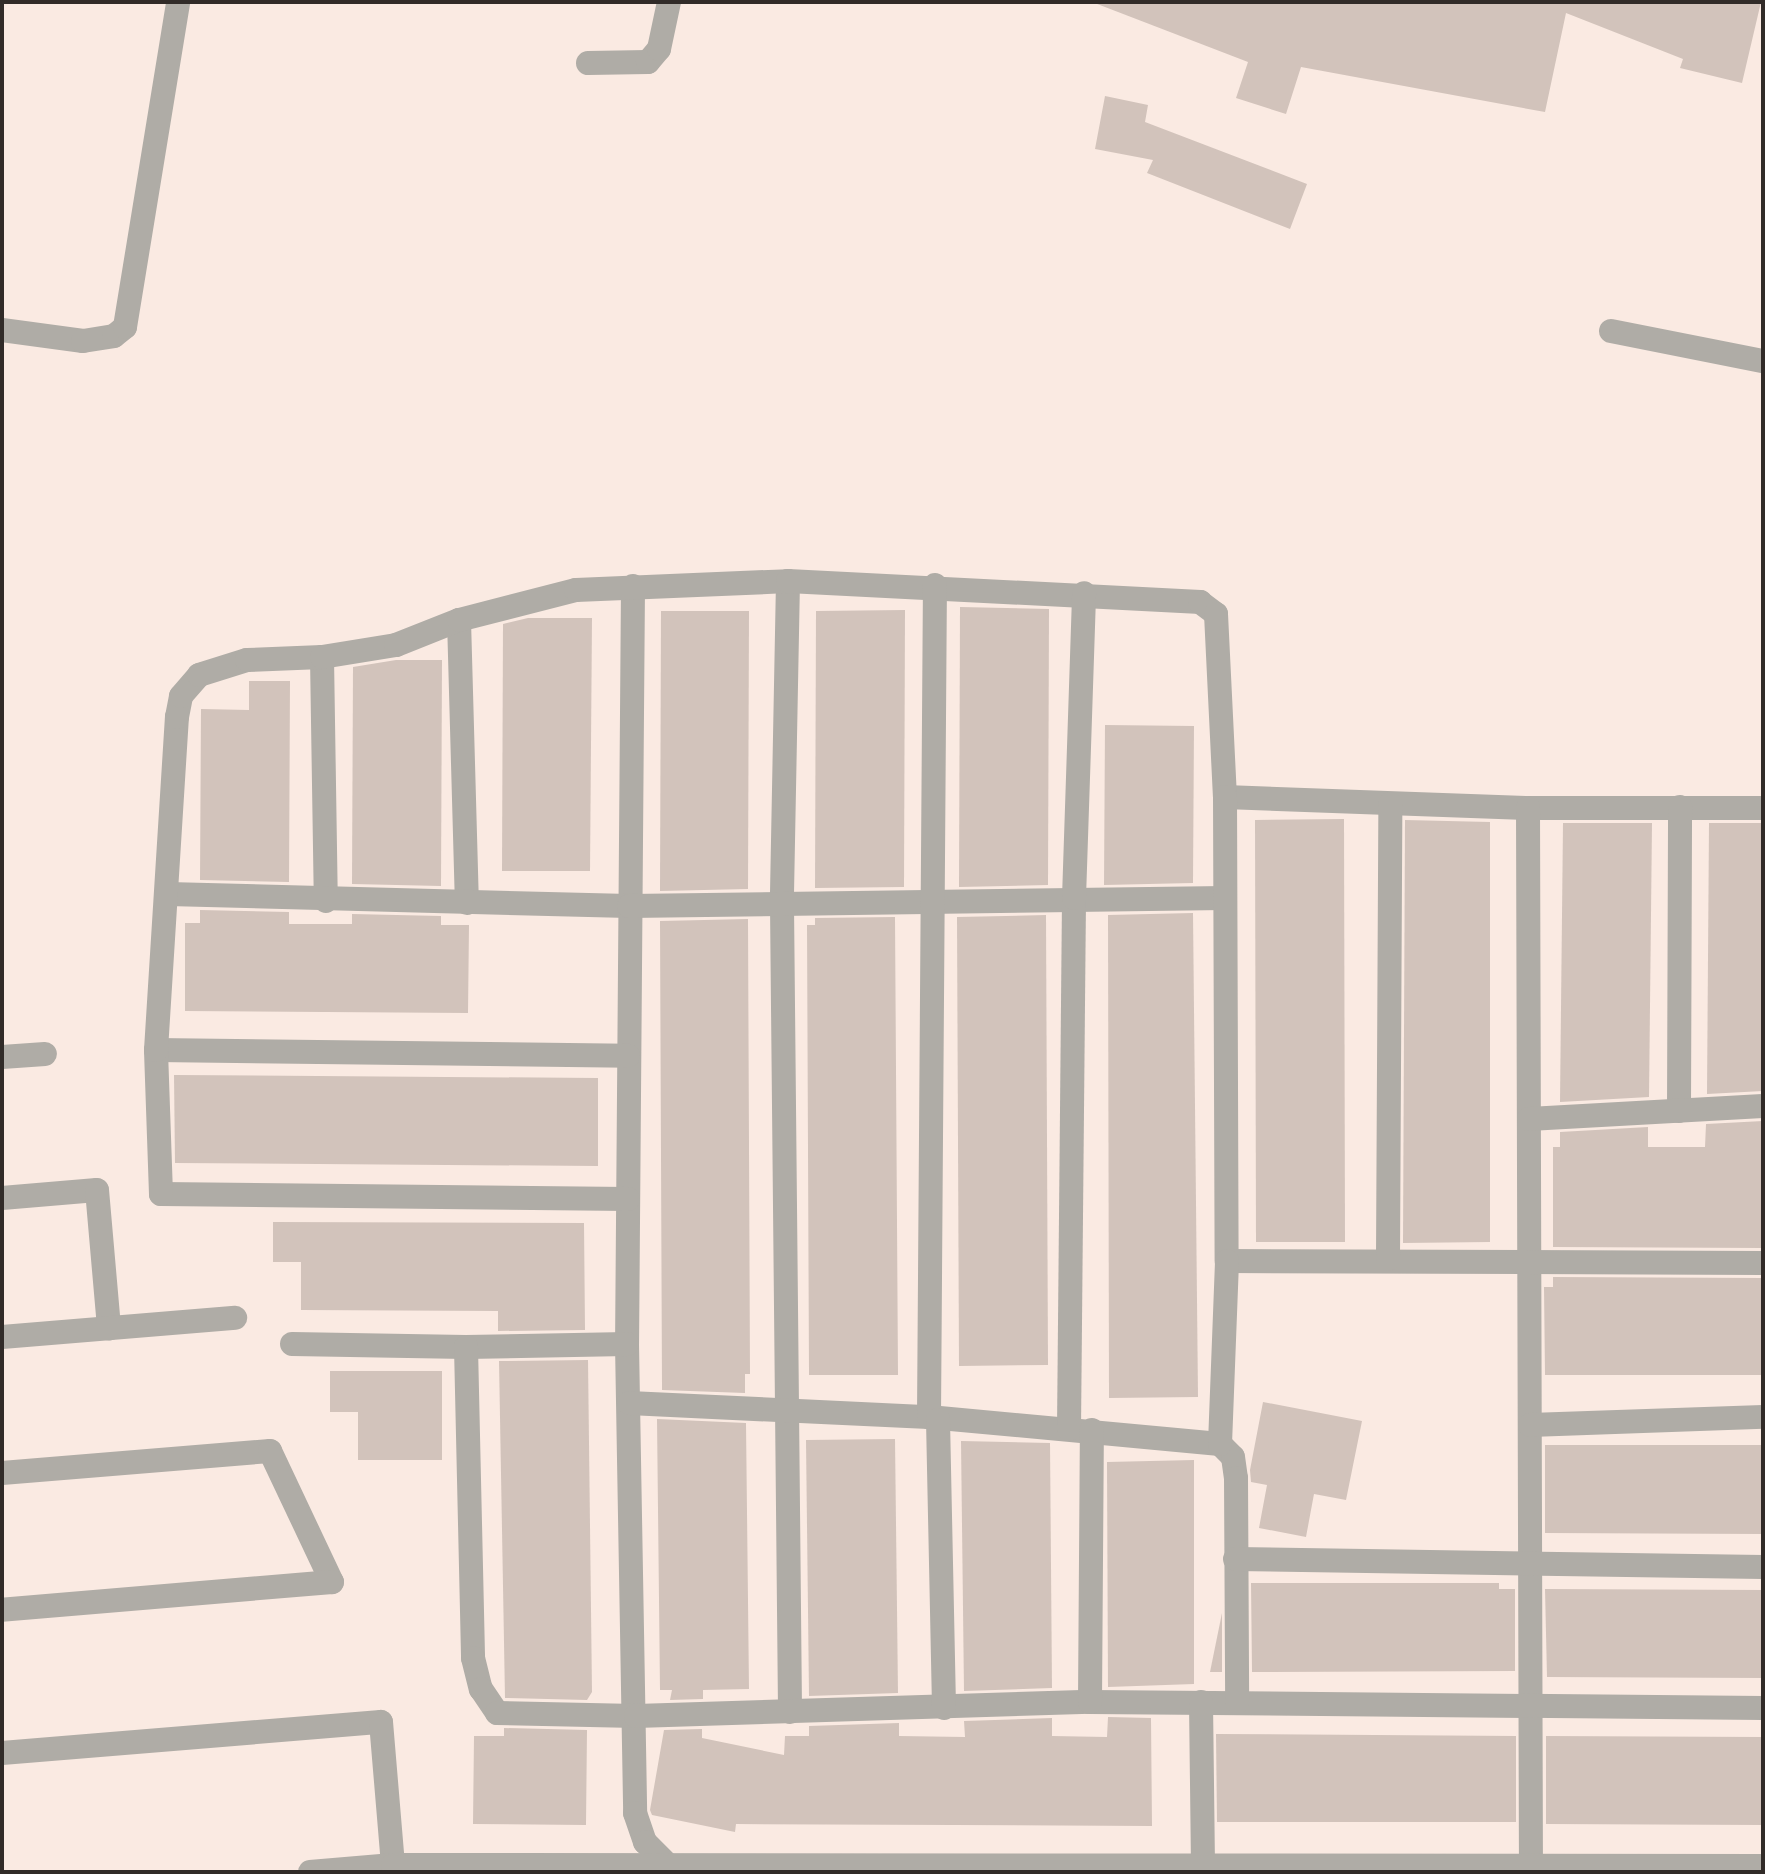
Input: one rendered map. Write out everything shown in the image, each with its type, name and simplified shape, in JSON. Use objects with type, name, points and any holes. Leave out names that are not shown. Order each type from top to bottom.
[{"type":"street","points":[[2,330],[83,341],[114,336],[125,327],[178,2]]},
{"type":"street","points":[[588,63],[648,62],[659,49],[669,2]]},
{"type":"street","points":[[1611,331],[1763,361]]},
{"type":"street","points":[[788,581],[782,905],[790,1712]]},
{"type":"street","points":[[628,1199],[167,1197],[159,1187],[156,1050],[181,696],[199,675],[227,664],[322,657],[396,645],[459,620],[535,598],[633,586],[788,581],[935,585],[1184,599],[1216,614],[1225,797],[1227,1261],[1220,1444]]},
{"type":"street","points":[[935,585],[931,902],[933,1418],[944,1708]]},
{"type":"street","points":[[633,586],[627,1344],[638,1828],[645,1842],[675,1869]]},
{"type":"street","points":[[1084,593],[1074,898],[1081,1429],[1090,1702]]},
{"type":"street","points":[[459,620],[467,903]]},
{"type":"street","points":[[322,657],[326,901]]},
{"type":"street","points":[[1225,797],[1528,808],[1763,808]]},
{"type":"street","points":[[1388,1259],[1390,804]]},
{"type":"street","points":[[1679,1111],[1680,807]]},
{"type":"street","points":[[1528,808],[1531,1871]]},
{"type":"street","points":[[168,894],[326,901],[629,906],[1225,898]]},
{"type":"street","points":[[156,1050],[628,1056]]},
{"type":"street","points":[[2,1057],[45,1054]]},
{"type":"street","points":[[1529,1119],[1763,1106]]},
{"type":"street","points":[[2,1198],[97,1190],[109,1328]]},
{"type":"street","points":[[1227,1261],[1388,1259],[1530,1263],[1763,1263]]},
{"type":"street","points":[[2,1337],[235,1318]]},
{"type":"street","points":[[292,1344],[466,1347],[627,1344]]},
{"type":"street","points":[[466,1347],[473,1658],[481,1689],[497,1713],[636,1716],[1090,1702],[1763,1708]]},
{"type":"street","points":[[629,1403],[933,1418],[1220,1444],[1233,1457],[1236,1478],[1237,1702]]},
{"type":"street","points":[[1530,1425],[1763,1417]]},
{"type":"street","points":[[2,1473],[270,1451],[332,1582],[2,1610]]},
{"type":"street","points":[[1235,1559],[1763,1567]]},
{"type":"street","points":[[1201,1702],[1204,1867]]},
{"type":"street","points":[[2,1753],[381,1722],[393,1865]]},
{"type":"street","points":[[302,1872],[393,1865],[675,1869],[1204,1867],[1531,1871],[1693,1870],[1763,1866]]},
{"type":"building","points":[[1092,2],[1761,2],[1742,83],[1680,68],[1683,59],[1566,13],[1545,112],[1301,67],[1286,114],[1236,98],[1248,62]]},
{"type":"building","points":[[1105,96],[1148,105],[1145,122],[1307,184],[1290,229],[1147,173],[1153,160],[1095,149]]},
{"type":"building","points":[[960,607],[1049,609],[1048,885],[959,887]]},
{"type":"building","points":[[905,610],[904,887],[815,888],[816,611]]},
{"type":"building","points":[[661,611],[749,611],[748,889],[660,891]]},
{"type":"building","points":[[528,618],[592,618],[590,871],[502,871],[503,624]]},
{"type":"building","points":[[396,660],[442,660],[441,886],[352,884],[353,667]]},
{"type":"building","points":[[249,681],[290,681],[289,882],[200,880],[201,709],[249,710]]},
{"type":"building","points":[[1105,725],[1194,726],[1193,883],[1104,885]]},
{"type":"building","points":[[1344,819],[1345,1242],[1256,1242],[1255,820]]},
{"type":"building","points":[[1405,820],[1490,822],[1490,1242],[1403,1243]]},
{"type":"building","points":[[1563,823],[1652,823],[1649,1097],[1560,1102]]},
{"type":"building","points":[[1709,823],[1763,823],[1763,1091],[1707,1094]]},
{"type":"building","points":[[200,910],[289,912],[289,924],[352,924],[352,914],[441,916],[441,925],[469,925],[468,1013],[185,1011],[185,923],[200,923]]},
{"type":"building","points":[[1193,913],[1198,1397],[1109,1398],[1108,915]]},
{"type":"building","points":[[1046,915],[1048,1365],[959,1366],[957,917]]},
{"type":"building","points":[[895,917],[898,1375],[809,1375],[807,925],[815,925],[815,918]]},
{"type":"building","points":[[748,919],[750,1374],[745,1374],[745,1393],[662,1390],[660,921]]},
{"type":"building","points":[[174,1075],[598,1078],[598,1166],[175,1163]]},
{"type":"building","points":[[1763,1121],[1762,1248],[1553,1247],[1553,1147],[1560,1147],[1560,1132],[1648,1127],[1648,1147],[1705,1147],[1706,1124]]},
{"type":"building","points":[[273,1222],[584,1223],[585,1330],[498,1331],[498,1311],[301,1310],[301,1262],[273,1262]]},
{"type":"building","points":[[1553,1277],[1762,1278],[1762,1375],[1545,1375],[1544,1287],[1553,1287]]},
{"type":"building","points":[[588,1360],[592,1692],[587,1700],[505,1698],[499,1361]]},
{"type":"building","points":[[330,1371],[442,1371],[442,1460],[358,1460],[358,1412],[330,1412]]},
{"type":"building","points":[[1263,1402],[1362,1421],[1346,1500],[1314,1494],[1306,1537],[1259,1528],[1267,1485],[1251,1482],[1250,1470]]},
{"type":"building","points":[[657,1419],[746,1423],[749,1689],[703,1690],[703,1699],[670,1700],[672,1690],[660,1690]]},
{"type":"building","points":[[895,1439],[898,1693],[809,1696],[806,1440]]},
{"type":"building","points":[[961,1441],[1050,1443],[1052,1688],[964,1691]]},
{"type":"building","points":[[1545,1445],[1763,1445],[1763,1534],[1545,1533]]},
{"type":"building","points":[[1194,1460],[1194,1684],[1108,1687],[1107,1462]]},
{"type":"building","points":[[1251,1583],[1499,1583],[1499,1589],[1515,1589],[1515,1671],[1252,1672]]},
{"type":"building","points":[[1545,1589],[1763,1590],[1763,1678],[1547,1677]]},
{"type":"building","points":[[1222,1613],[1222,1672],[1210,1672]]},
{"type":"building","points":[[1108,1717],[1151,1718],[1152,1826],[736,1824],[735,1832],[652,1815],[650,1810],[664,1730],[702,1729],[702,1738],[784,1755],[785,1736],[809,1736],[809,1726],[899,1723],[899,1736],[965,1737],[964,1721],[1052,1718],[1052,1736],[1107,1737]]},
{"type":"building","points":[[504,1728],[587,1730],[586,1825],[473,1824],[474,1736],[504,1736]]},
{"type":"building","points":[[1216,1734],[1516,1736],[1516,1822],[1217,1822]]},
{"type":"building","points":[[1546,1736],[1763,1737],[1763,1825],[1546,1824]]}]
